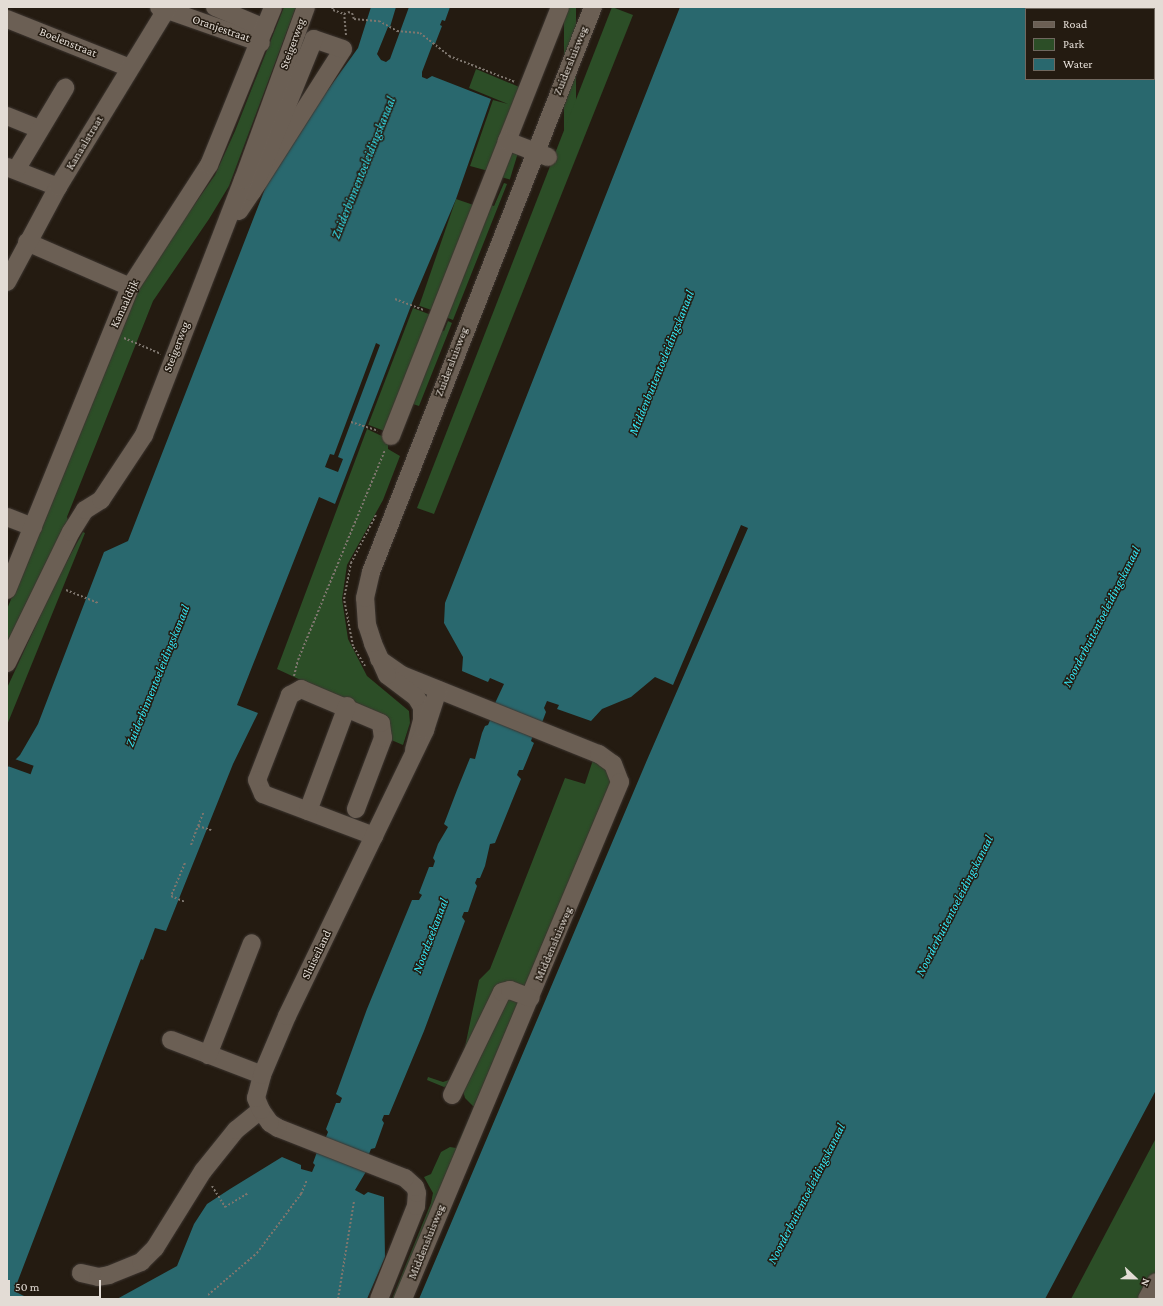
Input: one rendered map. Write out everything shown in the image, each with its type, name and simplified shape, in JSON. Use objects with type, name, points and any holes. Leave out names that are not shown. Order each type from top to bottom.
[{"type":"street","name":"Oranjestraat","points":[[215,7],[263,36]]},
{"type":"street","name":"Kanaaldijk","points":[[7,590],[130,287],[209,165],[274,7]]},
{"type":"street","name":"Steigerweg","points":[[7,664],[71,532],[85,510],[101,500],[144,436],[172,358],[218,242],[306,7]]},
{"type":"street","points":[[390,436],[560,7]]},
{"type":"street","name":"Zuidersluisweg","points":[[374,665],[364,598],[371,572],[541,154],[593,7]]},
{"type":"street","name":"Oranjestraat","points":[[164,8],[263,36]]},
{"type":"street","name":"Kanaalstraat","points":[[7,282],[58,187],[130,68],[164,8]]},
{"type":"street","name":"Boelenstraat","points":[[7,19],[130,68]]},
{"type":"street","points":[[218,242],[252,192],[343,49],[314,39],[252,192]]},
{"type":"street","points":[[58,187],[11,169],[40,129],[65,88]]},
{"type":"street","points":[[7,116],[40,129]]},
{"type":"street","points":[[507,140],[541,154]]},
{"type":"street","points":[[28,242],[130,287]]},
{"type":"street","points":[[7,517],[33,527]]},
{"type":"street","points":[[374,665],[435,689]]},
{"type":"street","points":[[374,665],[419,701],[435,689]]},
{"type":"street","points":[[356,809],[383,738],[384,730],[381,723],[347,706],[301,689],[290,696],[257,780],[263,794],[374,836]]},
{"type":"street","name":"Middensluisweg","points":[[403,1299],[531,998],[620,782],[613,764],[599,754],[435,689]]},
{"type":"street","name":"Sluiseiland","points":[[260,1110],[256,1098],[262,1074],[432,712],[435,689]]},
{"type":"street","name":"Sluiseiland","points":[[414,750],[422,721],[419,701]]},
{"type":"street","points":[[308,811],[347,706]]},
{"type":"street","points":[[208,1055],[252,942]]},
{"type":"street","points":[[452,1095],[502,992],[510,990],[531,998]]},
{"type":"street","points":[[171,1040],[262,1074]]},
{"type":"street","points":[[81,1273],[98,1277],[109,1275],[141,1262],[155,1248],[203,1171],[236,1130],[260,1110],[270,1123],[298,1136],[406,1178],[415,1187],[417,1193],[416,1206],[379,1299]]},
{"type":"street","points":[[1147,1299],[1156,1282]]},
{"type":"path","points":[[332,7],[333,10],[344,14],[348,12],[354,19],[379,21],[389,28],[397,31],[420,34],[449,56],[528,87]]},
{"type":"path","points":[[343,49],[346,40],[344,14]]},
{"type":"path","points":[[395,298],[415,306]]},
{"type":"path","points":[[137,344],[172,358]]},
{"type":"path","points":[[351,422],[368,428]]},
{"type":"path","points":[[290,696],[298,660],[390,436]]},
{"type":"path","points":[[374,665],[353,646],[344,599],[351,563],[379,509]]},
{"type":"path","points":[[66,590],[99,604]]},
{"type":"path","points":[[190,844],[204,811]]},
{"type":"path","points":[[198,826],[211,830]]},
{"type":"path","points":[[185,863],[171,896],[185,902]]},
{"type":"path","points":[[208,1295],[257,1252],[301,1194],[308,1180]]},
{"type":"path","points":[[217,1195],[225,1207],[248,1193]]},
{"type":"path","points":[[338,1299],[354,1201]]},
{"type":"green space","points":[[284,7],[296,7],[229,186],[209,219],[153,301],[67,517],[69,524],[7,650],[7,609],[143,278],[215,175],[235,131]]},
{"type":"green space","points":[[564,7],[576,7],[576,146],[564,146]]},
{"type":"green space","points":[[612,7],[633,15],[434,514],[417,508]]},
{"type":"green space","points":[[476,69],[524,89],[492,172],[470,166],[493,100],[508,104],[469,88]]},
{"type":"green space","points":[[509,148],[519,151],[510,180],[500,177]]},
{"type":"green space","points":[[504,183],[507,184],[453,320],[443,316],[487,204],[494,206]]},
{"type":"green space","points":[[456,199],[479,207],[442,314],[419,306]]},
{"type":"green space","points":[[413,308],[436,317],[392,434],[368,425]]},
{"type":"green space","points":[[448,321],[452,323],[419,406],[410,403],[439,329],[444,331]]},
{"type":"green space","points":[[367,429],[388,439],[388,449],[400,456],[383,500],[347,565],[342,599],[348,639],[367,676],[409,711],[410,723],[403,745],[389,739],[378,716],[277,669]]},
{"type":"green space","points":[[83,532],[85,533],[7,725],[7,688],[58,577]]},
{"type":"green space","points":[[593,760],[608,770],[612,781],[603,815],[531,981],[524,987],[507,982],[499,987],[453,1084],[444,1087],[427,1080],[428,1077],[443,1082],[452,1079],[465,1047],[479,980],[490,969],[565,778],[585,784]]},
{"type":"green space","points":[[507,997],[520,1003],[397,1299],[392,1299],[431,1203],[433,1193],[424,1177],[431,1174],[441,1152],[450,1147],[456,1148],[474,1107],[465,1098],[463,1091]]},
{"type":"green space","points":[[1156,1138],[1156,1273],[1142,1299],[1071,1299]]},
{"type":"water","name":"Zuiderbinnentoeleidingskanaal","points":[[371,7],[396,7],[390,27],[388,27],[377,54],[381,60],[386,62],[390,59],[409,7],[450,7],[445,21],[442,20],[440,25],[442,26],[435,44],[433,43],[422,72],[422,77],[427,79],[432,76],[491,99],[456,199],[412,303],[335,504],[319,497],[237,705],[258,713],[233,764],[166,931],[155,928],[143,960],[141,959],[14,1291],[30,1299],[7,1299],[7,768],[20,755],[38,724],[104,552],[128,541],[275,163],[358,48]]},
{"type":"water","points":[[680,7],[1156,7],[1156,1090],[1045,1299],[419,1299],[647,760],[748,528],[741,525],[673,685],[655,677],[631,697],[602,709],[591,721],[557,709],[559,705],[547,701],[544,708],[546,712],[540,728],[531,741],[534,743],[523,770],[519,770],[517,775],[521,779],[495,843],[490,844],[485,866],[480,878],[477,878],[475,883],[477,886],[468,912],[464,912],[462,917],[465,921],[424,1031],[389,1115],[384,1115],[382,1120],[384,1123],[375,1148],[371,1149],[369,1154],[367,1170],[355,1190],[364,1195],[368,1192],[384,1197],[385,1257],[367,1299],[117,1299],[177,1266],[194,1224],[207,1204],[230,1189],[282,1157],[301,1165],[301,1169],[312,1172],[315,1165],[313,1163],[322,1138],[326,1137],[328,1132],[326,1129],[336,1103],[340,1103],[342,1098],[336,1094],[367,1009],[412,900],[419,900],[422,895],[419,893],[429,867],[433,867],[435,861],[433,858],[438,844],[448,827],[444,824],[457,790],[470,758],[475,759],[482,733],[485,726],[488,725],[491,718],[489,716],[504,684],[490,678],[488,682],[462,671],[463,657],[444,623],[445,603]]},
{"type":"pier","points":[[376,343],[380,345],[338,457],[343,459],[338,472],[325,467],[330,454],[334,455]]},
{"type":"pier","points":[[12,758],[34,766],[31,774],[9,766]]},
{"type":"water label","name":"Middenbuitentoeleidingskanaal","points":[[662,363]]},
{"type":"water label","name":"Noorderbuitentoeleidingskanaal","points":[[1102,617]]},
{"type":"water label","name":"Noorderbuitentoeleidingskanaal","points":[[955,906]]},
{"type":"water label","name":"Noordzeekanaal","points":[[431,936]]},
{"type":"water label","name":"Noorderbuitentoeleidingskanaal","points":[[807,1194]]}]
